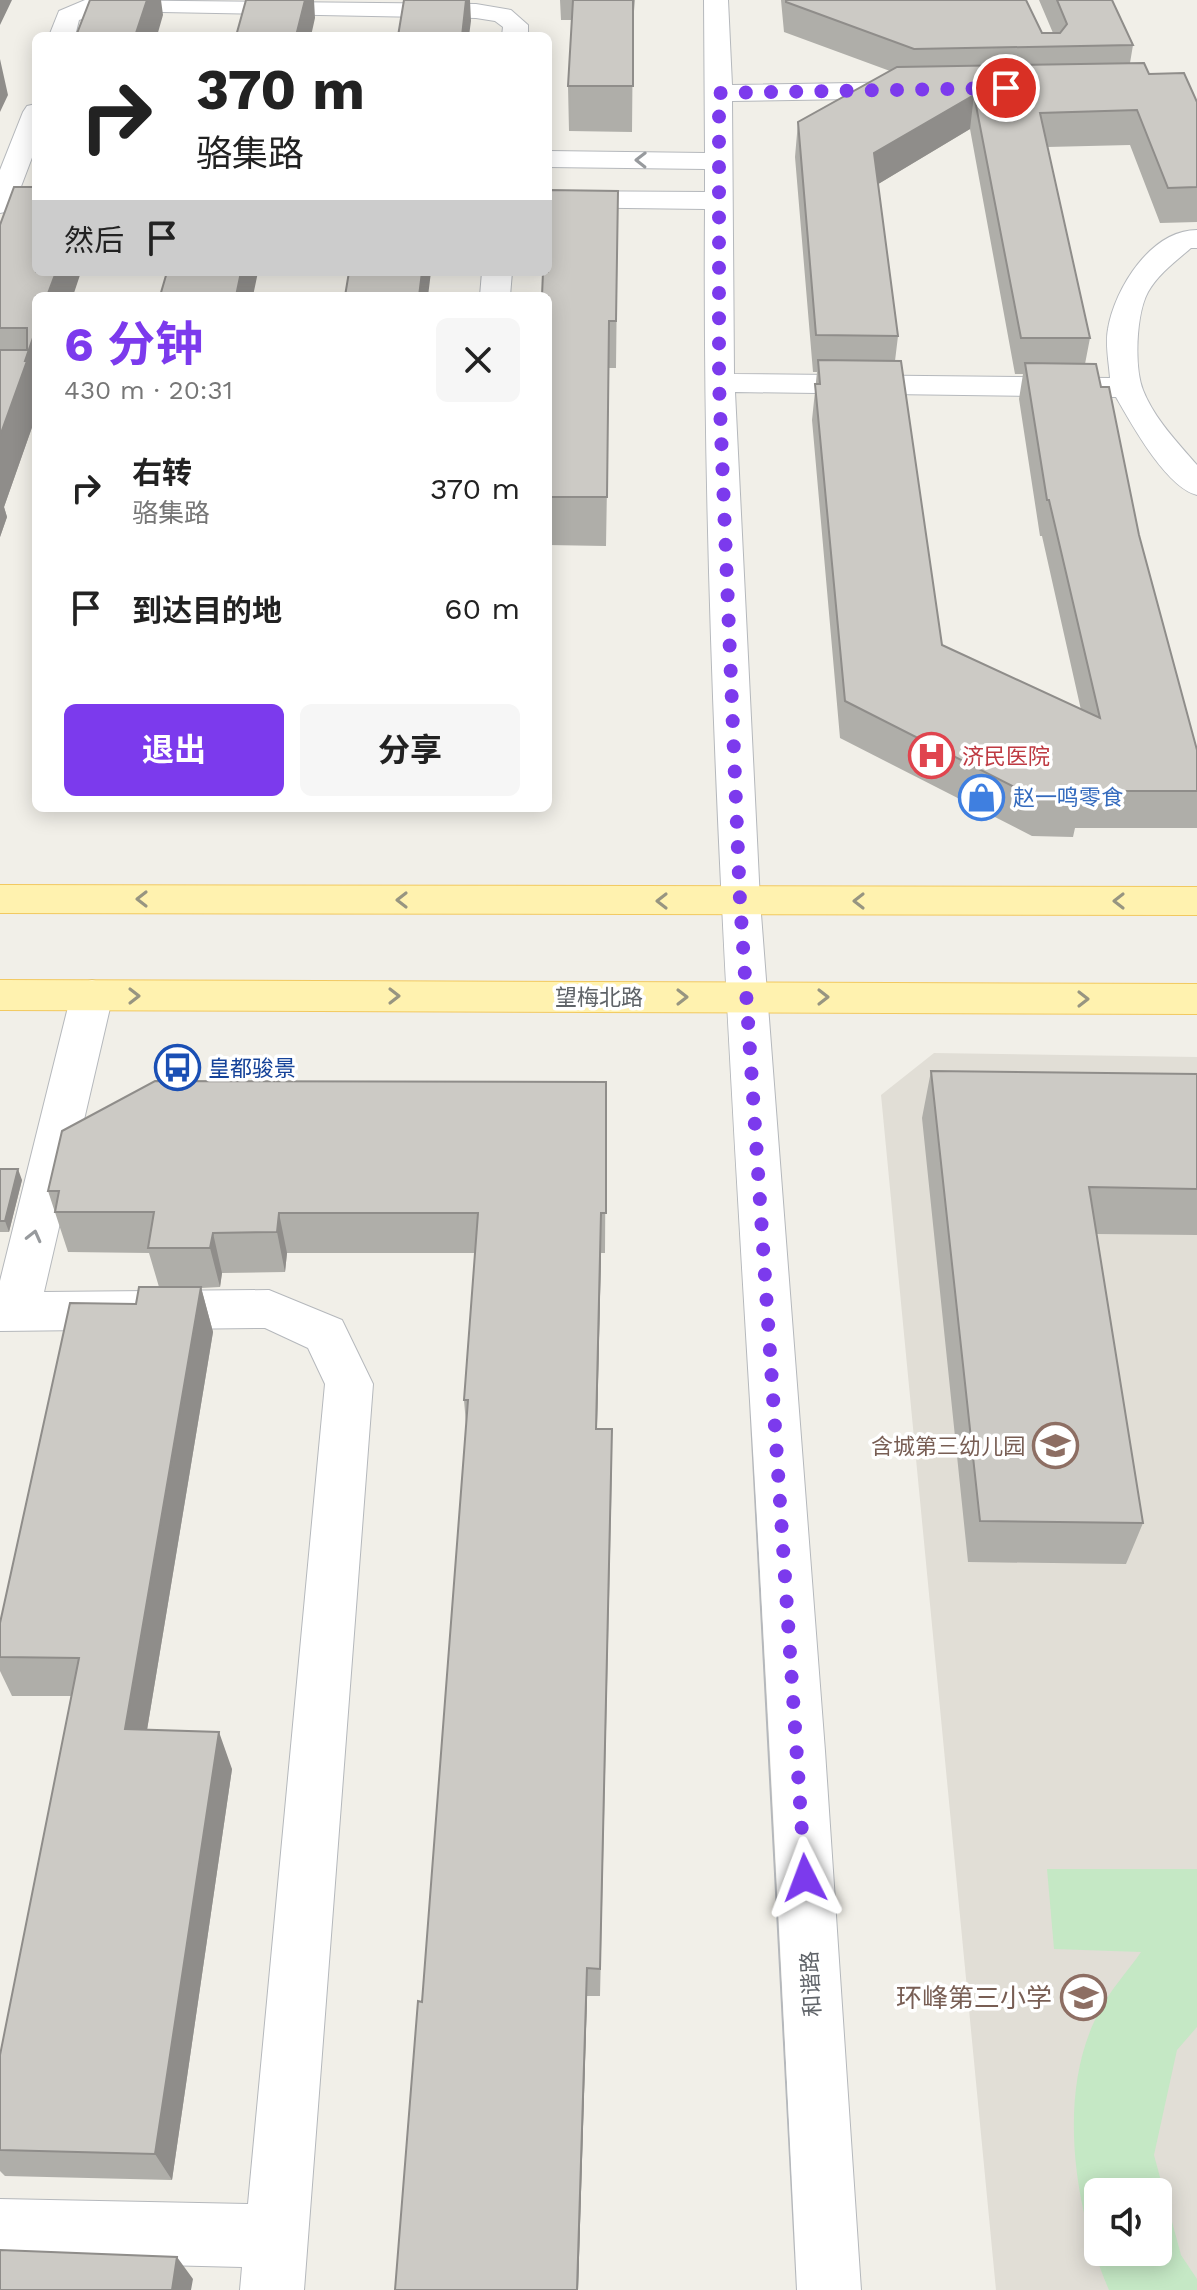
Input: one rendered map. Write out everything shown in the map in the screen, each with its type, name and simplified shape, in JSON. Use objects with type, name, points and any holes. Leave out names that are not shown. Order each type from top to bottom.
[{"type":"main road","points":[[0,899],[1197,901]]},
{"type":"main road","name":"望梅北路","points":[[0,995],[1197,999]]},
{"type":"street","name":"和谐路","points":[[716,0],[719,383],[740,901],[798,1751],[829,2290]]},
{"type":"street","points":[[63,32],[68,16],[87,7],[108,4],[476,11],[502,15],[516,25],[515,32]]},
{"type":"street","points":[[719,93],[942,90]]},
{"type":"street","points":[[1,199],[12,151],[32,118]]},
{"type":"street","points":[[552,159],[719,161]]},
{"type":"street","points":[[552,199],[719,201]]},
{"type":"street","points":[[1197,239],[1184,239],[1156,263],[1133,292],[1122,331],[1126,388],[1154,436],[1197,485]]},
{"type":"street","points":[[719,383],[1126,388]]},
{"type":"street","points":[[0,2230],[275,2263],[349,1384],[325,1334],[269,1309],[8,1312],[92,995]]},
{"type":"shaded area","name":"含城第三幼儿园","points":[[934,1053],[1197,1057],[1197,2290],[996,2290],[881,1095]]},
{"type":"green space","points":[[1047,1869],[1197,1869],[1197,2027],[1177,2050],[1154,2155],[1160,2178],[1084,2178],[1084,2210],[1075,2151],[1074,2114],[1078,2078],[1086,2044],[1103,2004],[1141,1952],[1054,1949]]},
{"type":"green space","points":[[1172,2222],[1181,2255],[1197,2279],[1197,2290],[1109,2290],[1100,2266],[1172,2266]]},
{"type":"building","points":[[90,0],[147,0],[136,32],[78,32]]},
{"type":"building","points":[[246,0],[305,0],[297,32],[237,32]]},
{"type":"building","points":[[404,0],[466,0],[462,32],[399,32]]},
{"type":"building","points":[[573,0],[633,0],[633,86],[568,86]]},
{"type":"building","points":[[786,0],[1026,0],[1042,33],[1060,33],[1067,24],[1057,0],[1112,0],[1133,45],[914,49]]},
{"type":"building","points":[[1144,63],[1149,74],[1184,73],[1197,102],[1197,187],[1168,188],[1137,110],[1040,113],[1090,338],[1021,338],[974,95],[874,153],[898,336],[816,335],[798,122],[897,67]]},
{"type":"building","points":[[14,187],[32,187],[32,276],[54,276],[48,292],[32,292],[32,341],[0,436],[0,350],[27,350],[27,328],[0,328],[0,225]]},
{"type":"building","points":[[552,190],[618,191],[616,321],[609,321],[607,497],[552,497],[552,292],[542,292],[543,276],[552,276]]},
{"type":"building","points":[[166,276],[240,276],[237,292],[161,292]]},
{"type":"building","points":[[348,276],[422,276],[420,292],[346,292]]},
{"type":"building","points":[[818,360],[901,361],[942,645],[1100,718],[1047,500],[1025,363],[1096,364],[1101,387],[1109,387],[1139,535],[1197,750],[1197,791],[1080,791],[1082,800],[1040,800],[845,701],[815,384],[820,384]]},
{"type":"building","points":[[931,1071],[1197,1074],[1197,1189],[1089,1187],[1143,1523],[980,1521]]},
{"type":"building","points":[[155,1081],[606,1082],[606,1213],[601,1213],[596,1429],[612,1429],[600,1969],[587,1968],[577,2290],[395,2290],[418,2001],[422,2002],[468,1400],[464,1400],[478,1213],[279,1213],[277,1232],[213,1233],[210,1248],[148,1248],[154,1212],[55,1212],[59,1191],[48,1191],[62,1131]]},
{"type":"building","points":[[0,1169],[18,1169],[5,1221],[0,1221]]},
{"type":"building","points":[[139,1287],[201,1287],[125,1729],[219,1732],[155,2154],[0,2150],[0,2055],[79,1658],[0,1657],[0,1623],[70,1303],[136,1304]]},
{"type":"building","points":[[0,2250],[177,2257],[172,2290],[0,2290]]},
{"type":"place","name":"济民医院","points":[[931,756]]},
{"type":"place","name":"赵一鸣零食","points":[[982,797]]},
{"type":"place","name":"皇都骏景","points":[[177,1068]]},
{"type":"place","name":"含城第三幼儿园","points":[[1056,1446]]},
{"type":"place","name":"环峰第三小学","points":[[1083,1998]]},
{"type":"route","points":[[805,1878],[740,901],[719,383],[719,93],[1006,88]]}]
